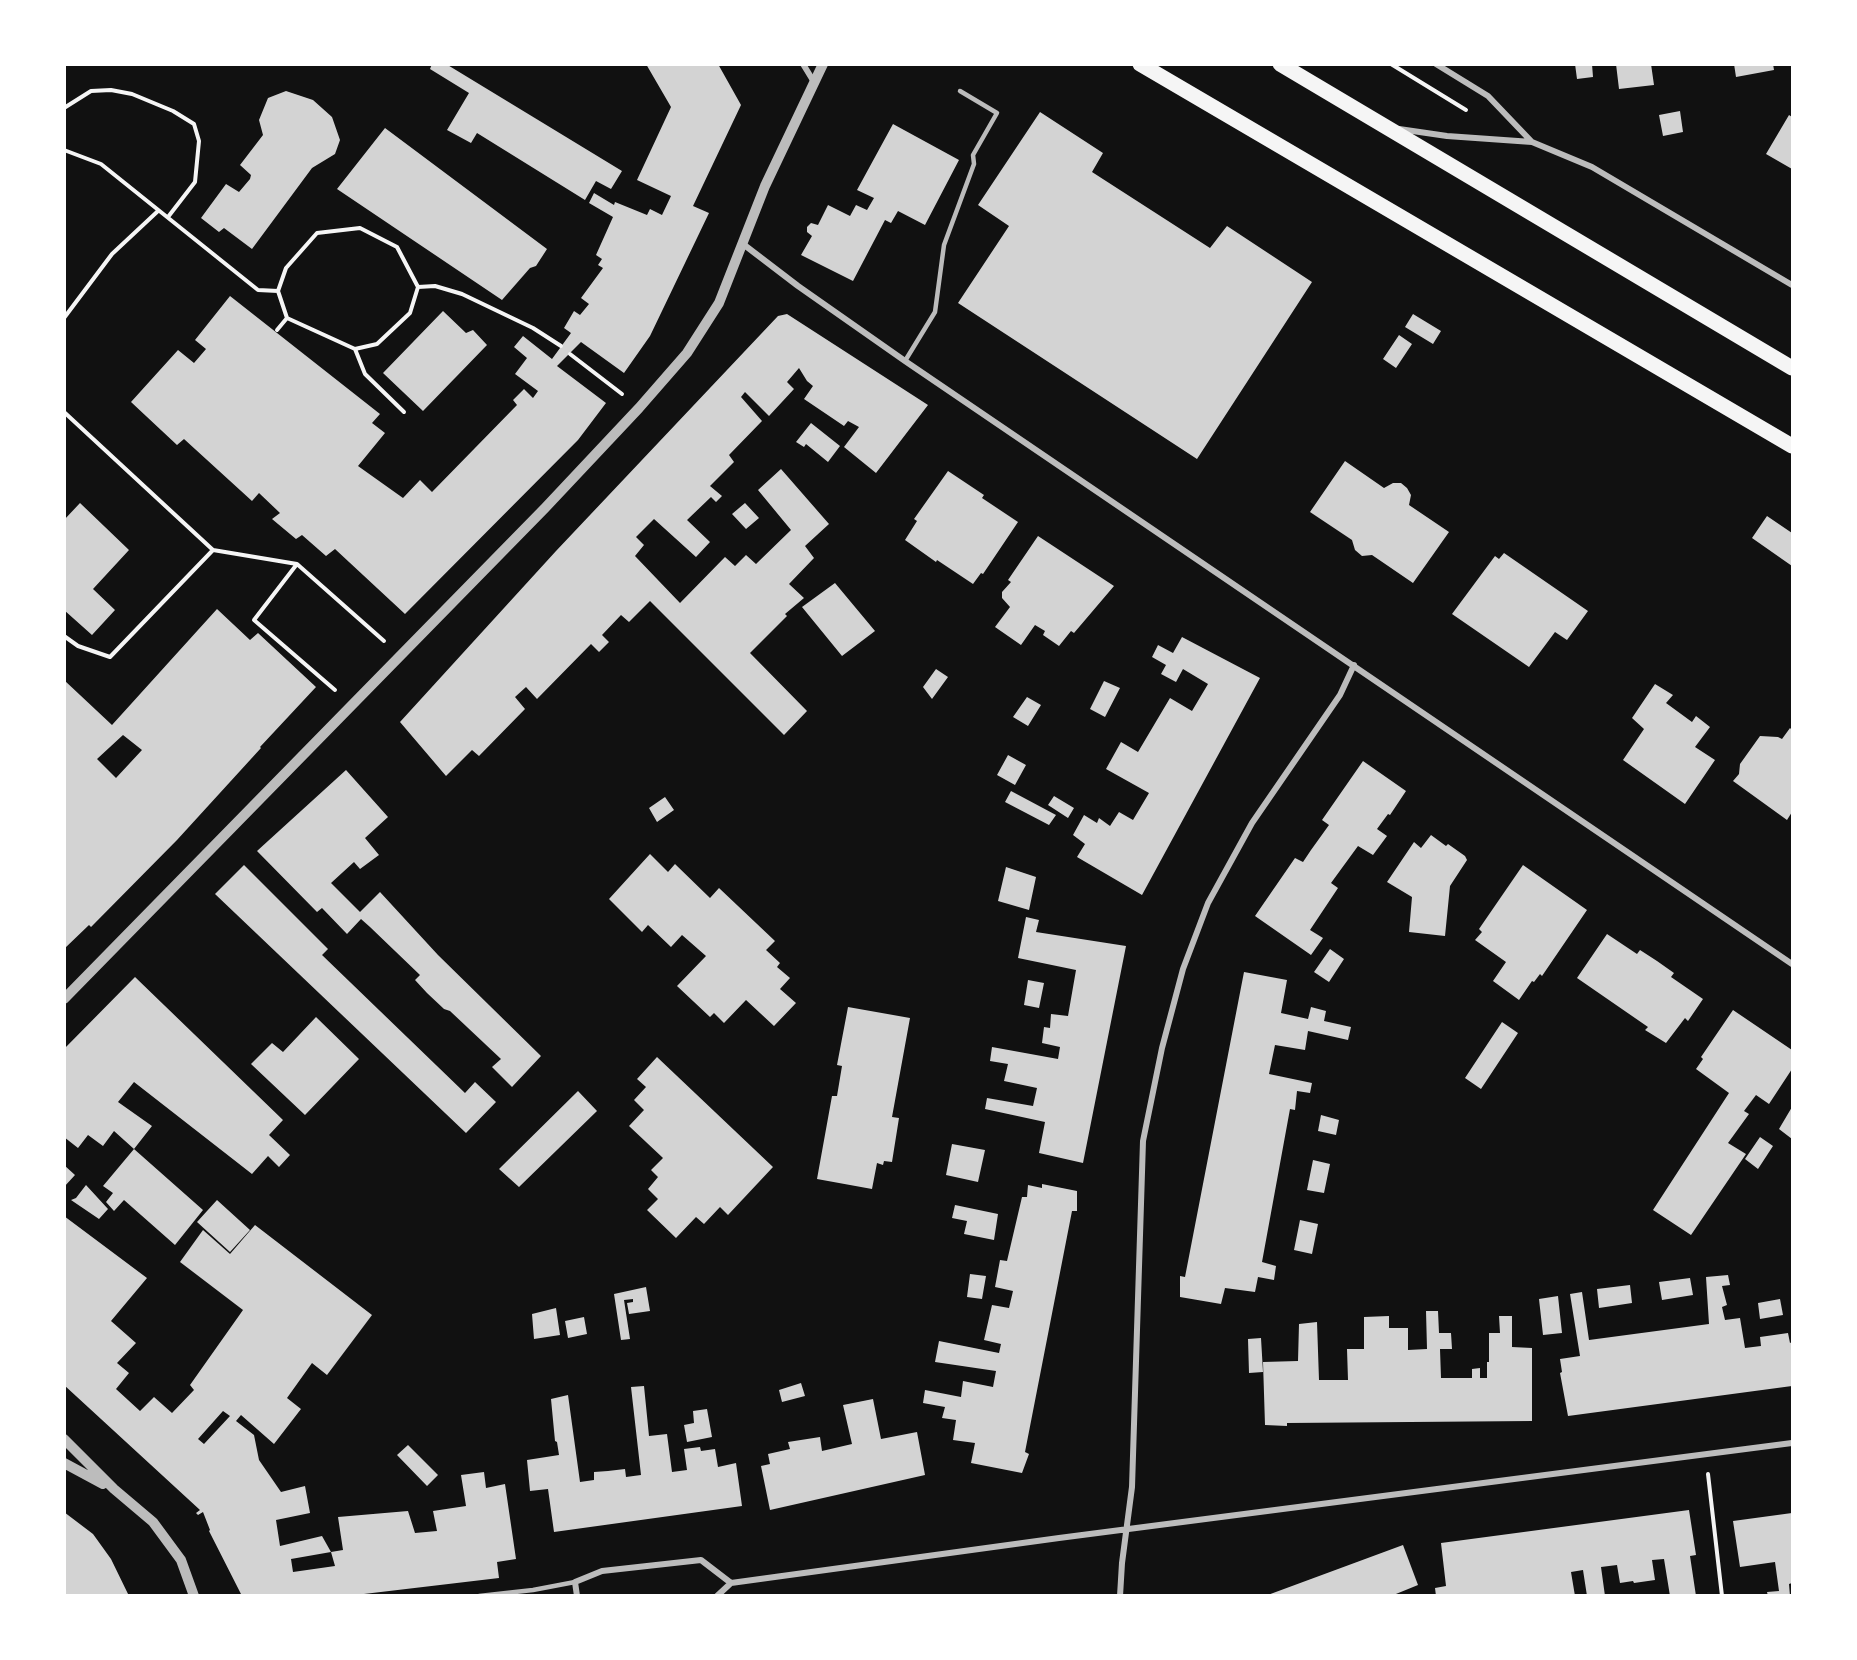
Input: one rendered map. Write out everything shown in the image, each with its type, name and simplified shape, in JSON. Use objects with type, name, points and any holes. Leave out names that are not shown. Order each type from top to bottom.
[{"type":"main road","points":[[1140,64],[1792,446]]},
{"type":"main road","points":[[1280,64],[1792,368]]},
{"type":"street","points":[[803,64],[815,84]]},
{"type":"street","points":[[64,999],[537,516],[639,408],[687,353],[719,303],[765,186],[823,64]]},
{"type":"street","points":[[1436,64],[1488,96],[1532,142]]},
{"type":"street","points":[[1386,127],[1447,136],[1532,142],[1592,167],[1792,285]]},
{"type":"street","points":[[743,244],[798,286],[905,361],[1792,964]]},
{"type":"street","points":[[1120,1596],[1132,1487],[1143,1141],[1162,1048],[1184,969],[1208,903],[1252,822],[1340,695],[1354,665]]},
{"type":"street","points":[[64,1439],[114,1489],[153,1522],[181,1560],[194,1596]]},
{"type":"street","points":[[717,1596],[731,1583],[1126,1529],[1792,1443]]},
{"type":"street","points":[[64,1463],[114,1489]]},
{"type":"street","points":[[577,1596],[575,1582],[602,1571],[701,1560],[731,1583]]},
{"type":"lane","points":[[905,361],[935,312],[944,245],[974,164],[973,155],[997,112],[960,91]]},
{"type":"lane","points":[[479,1596],[533,1590],[575,1582]]},
{"type":"path","points":[[64,108],[91,91],[111,90],[132,94],[173,111],[194,124],[199,141],[195,182],[168,217]]},
{"type":"path","points":[[64,150],[100,164],[258,290],[278,291]]},
{"type":"path","points":[[64,318],[112,254],[158,210]]},
{"type":"path","points":[[360,228],[396,247],[418,287],[410,313],[377,344],[355,349],[287,318],[278,291],[286,268],[317,233],[360,228]]},
{"type":"path","points":[[418,287],[435,286],[462,294],[533,328],[561,346]]},
{"type":"path","points":[[277,330],[287,318]]},
{"type":"path","points":[[355,349],[365,374],[404,412]]},
{"type":"path","points":[[570,354],[639,408]]},
{"type":"path","points":[[64,412],[213,550],[297,564],[400,655]]},
{"type":"path","points":[[64,636],[78,646],[110,657],[213,550]]},
{"type":"path","points":[[297,564],[254,620],[352,705]]},
{"type":"path","points":[[1706,1455],[1722,1596]]},
{"type":"building","points":[[432,64],[446,64],[622,171],[611,189],[596,181],[585,200],[477,133],[471,143],[447,130],[469,93],[430,69]]},
{"type":"building","points":[[646,64],[718,64],[741,105],[693,206],[709,213],[650,336],[624,373],[581,342],[557,366],[606,403],[578,440],[405,614],[335,549],[326,556],[302,535],[296,539],[272,519],[280,513],[259,493],[252,501],[184,439],[177,445],[131,402],[178,350],[194,363],[206,349],[195,340],[230,296],[380,414],[372,423],[385,433],[358,466],[403,498],[420,480],[432,492],[517,405],[513,400],[524,389],[533,398],[538,391],[515,374],[527,358],[514,347],[523,336],[552,359],[571,333],[564,328],[574,311],[580,315],[589,304],[581,298],[603,268],[598,265],[602,259],[596,255],[613,217],[589,203],[594,193],[614,205],[615,202],[647,215],[650,209],[662,215],[671,196],[637,180],[671,107]]},
{"type":"building","points":[[1575,64],[1592,64],[1593,77],[1577,79]]},
{"type":"building","points":[[1616,64],[1651,64],[1654,85],[1619,89]]},
{"type":"building","points":[[1734,64],[1773,64],[1774,70],[1736,77]]},
{"type":"building","points":[[286,91],[313,100],[332,117],[340,140],[335,154],[312,168],[252,249],[224,228],[219,232],[201,218],[226,184],[239,192],[250,179],[251,175],[240,165],[263,135],[259,120],[268,98]]},
{"type":"building","points":[[1680,111],[1683,132],[1663,136],[1659,115]]},
{"type":"building","points":[[1040,112],[1103,153],[1092,172],[1210,248],[1227,226],[1312,282],[1197,459],[958,303],[1009,226],[978,205]]},
{"type":"building","points":[[1789,115],[1792,117],[1792,169],[1766,154]]},
{"type":"building","points":[[893,124],[959,160],[925,225],[898,211],[891,223],[885,220],[853,281],[801,255],[812,236],[807,232],[807,227],[811,223],[818,225],[828,205],[850,216],[856,205],[867,210],[874,198],[857,190]]},
{"type":"building","points":[[385,128],[547,249],[536,266],[530,268],[502,300],[337,189]]},
{"type":"building","points":[[443,311],[466,333],[473,330],[487,345],[423,411],[383,373]]},
{"type":"building","points":[[787,314],[928,405],[876,473],[844,447],[859,427],[848,421],[844,426],[804,399],[813,386],[799,368],[787,382],[794,389],[769,416],[745,392],[741,397],[762,421],[729,455],[734,462],[710,486],[722,496],[716,502],[711,497],[687,520],[710,542],[696,557],[654,519],[636,537],[644,545],[635,556],[680,603],[725,557],[735,566],[746,555],[756,564],[791,530],[758,490],[781,469],[829,524],[805,546],[814,558],[789,584],[804,598],[785,614],[787,616],[750,653],[807,711],[784,735],[650,601],[629,622],[621,615],[602,635],[609,642],[599,652],[591,644],[537,699],[526,687],[515,697],[525,709],[479,756],[472,750],[446,776],[400,722],[556,551],[778,316]]},
{"type":"building","points":[[1413,314],[1441,331],[1433,344],[1405,327]]},
{"type":"building","points":[[1399,335],[1412,344],[1396,368],[1383,359]]},
{"type":"building","points":[[811,423],[840,446],[828,462],[806,444],[804,447],[796,442]]},
{"type":"building","points":[[1345,461],[1384,488],[1393,483],[1401,483],[1411,495],[1409,505],[1449,532],[1413,583],[1372,555],[1362,556],[1355,550],[1352,540],[1310,512]]},
{"type":"building","points":[[948,471],[984,495],[982,498],[1018,522],[983,574],[981,573],[973,584],[905,540],[917,521],[914,519]]},
{"type":"building","points":[[80,503],[129,550],[93,589],[115,610],[92,635],[64,610],[64,520]]},
{"type":"building","points":[[745,503],[759,518],[746,529],[732,514]]},
{"type":"building","points":[[1767,516],[1792,533],[1792,566],[1752,538]]},
{"type":"building","points":[[1038,536],[1114,586],[1074,633],[1071,631],[1059,646],[1043,635],[1045,631],[1035,625],[1021,645],[995,627],[1010,607],[1002,598],[1002,592],[1011,582],[1008,580]]},
{"type":"building","points":[[1504,553],[1588,611],[1567,640],[1555,632],[1529,667],[1452,614],[1495,556],[1499,559]]},
{"type":"building","points":[[835,583],[875,631],[842,656],[802,607]]},
{"type":"building","points":[[217,609],[250,640],[258,633],[316,687],[177,840],[91,927],[89,925],[64,949],[64,680],[112,725]],"holes":[[[123,735],[142,750],[116,778],[97,759]]]},
{"type":"building","points":[[1182,637],[1260,678],[1142,895],[1077,857],[1085,844],[1073,835],[1084,815],[1097,823],[1099,818],[1110,826],[1119,812],[1133,820],[1149,793],[1106,769],[1121,742],[1138,752],[1170,698],[1192,711],[1208,684],[1183,669],[1176,682],[1161,674],[1166,665],[1152,657],[1158,645],[1173,653]]},
{"type":"building","points":[[936,669],[948,677],[932,699],[923,687]]},
{"type":"building","points":[[1104,681],[1120,688],[1105,717],[1090,709]]},
{"type":"building","points":[[1655,684],[1673,695],[1666,703],[1692,722],[1696,716],[1710,727],[1695,747],[1715,760],[1685,804],[1623,760],[1644,729],[1632,718]]},
{"type":"building","points":[[1027,697],[1041,705],[1028,726],[1013,717]]},
{"type":"building","points":[[1790,728],[1792,730],[1792,812],[1787,820],[1733,781],[1739,774],[1740,764],[1760,736],[1782,739]]},
{"type":"building","points":[[1008,755],[1026,765],[1015,785],[997,775]]},
{"type":"building","points":[[1363,761],[1406,791],[1390,815],[1388,814],[1377,829],[1387,836],[1373,855],[1358,846],[1331,883],[1338,888],[1310,930],[1323,938],[1311,955],[1255,916],[1295,858],[1303,862],[1329,825],[1322,820]]},
{"type":"building","points":[[346,770],[388,817],[365,838],[379,855],[360,869],[354,862],[331,883],[360,912],[380,892],[438,955],[541,1056],[512,1087],[492,1067],[501,1059],[450,1011],[444,1009],[427,993],[415,980],[420,975],[370,927],[361,919],[347,934],[322,908],[317,912],[257,851]]},
{"type":"building","points":[[1011,791],[1056,815],[1049,825],[1005,802]]},
{"type":"building","points":[[1054,796],[1074,808],[1068,818],[1048,805]]},
{"type":"building","points":[[665,797],[674,810],[657,822],[649,808]]},
{"type":"building","points":[[1431,835],[1446,846],[1448,844],[1467,860],[1450,886],[1445,936],[1409,932],[1412,897],[1387,882],[1414,842],[1421,848]]},
{"type":"building","points":[[650,854],[668,872],[675,864],[710,898],[719,888],[775,941],[766,950],[780,963],[777,967],[790,978],[780,989],[796,1003],[774,1026],[746,1000],[724,1023],[714,1013],[710,1017],[677,986],[706,956],[682,935],[671,947],[648,925],[642,932],[609,899]]},
{"type":"building","points":[[244,865],[328,949],[322,955],[465,1093],[475,1082],[496,1102],[466,1133],[215,894]]},
{"type":"building","points":[[1523,865],[1587,910],[1542,976],[1540,974],[1534,982],[1532,981],[1519,1000],[1493,981],[1506,962],[1475,940],[1482,932],[1479,929]]},
{"type":"building","points":[[1006,867],[1036,877],[1029,910],[998,901]]},
{"type":"building","points":[[1026,917],[1039,920],[1036,932],[1126,946],[1083,1163],[1039,1153],[1045,1122],[985,1109],[987,1098],[1033,1106],[1037,1088],[1004,1081],[1008,1064],[990,1061],[992,1047],[1058,1059],[1060,1047],[1042,1043],[1044,1027],[1050,1028],[1051,1014],[1068,1016],[1076,970],[1018,958]]},
{"type":"building","points":[[1607,934],[1637,954],[1640,950],[1657,961],[1674,973],[1671,977],[1703,999],[1688,1021],[1685,1018],[1666,1043],[1645,1030],[1648,1027],[1577,978]]},
{"type":"building","points":[[1330,949],[1344,959],[1329,982],[1314,972]]},
{"type":"building","points":[[1244,972],[1287,980],[1281,1013],[1308,1019],[1311,1007],[1326,1011],[1324,1021],[1351,1027],[1348,1040],[1308,1031],[1305,1050],[1275,1045],[1269,1074],[1312,1083],[1310,1093],[1297,1091],[1295,1110],[1290,1109],[1262,1262],[1276,1266],[1274,1280],[1258,1277],[1255,1292],[1225,1288],[1221,1304],[1180,1297],[1180,1276],[1185,1277]]},
{"type":"building","points":[[135,977],[283,1120],[269,1135],[290,1155],[279,1167],[268,1156],[252,1174],[134,1082],[118,1102],[152,1126],[134,1149],[114,1131],[103,1146],[88,1135],[78,1148],[64,1137],[64,1049]]},
{"type":"building","points":[[1028,980],[1044,983],[1039,1008],[1024,1005]]},
{"type":"building","points":[[848,1007],[910,1018],[892,1117],[899,1118],[892,1162],[884,1161],[883,1165],[877,1163],[872,1189],[817,1179],[832,1096],[837,1096],[842,1066],[837,1065]]},
{"type":"building","points":[[1733,1010],[1792,1050],[1792,1069],[1769,1104],[1756,1095],[1744,1111],[1749,1114],[1728,1143],[1746,1154],[1691,1235],[1653,1210],[1729,1093],[1696,1069],[1703,1059],[1701,1057]]},
{"type":"building","points":[[316,1017],[359,1059],[305,1115],[251,1064],[272,1043],[283,1052]]},
{"type":"building","points":[[1502,1022],[1518,1033],[1481,1089],[1465,1078]]},
{"type":"building","points":[[657,1057],[773,1167],[728,1215],[720,1207],[704,1224],[696,1217],[676,1238],[647,1210],[658,1199],[648,1189],[658,1177],[651,1170],[663,1158],[629,1126],[644,1110],[634,1100],[646,1087],[637,1079]]},
{"type":"building","points":[[578,1091],[597,1111],[519,1187],[499,1169]]},
{"type":"building","points":[[1792,1107],[1792,1139],[1779,1129]]},
{"type":"building","points":[[1321,1115],[1339,1120],[1336,1135],[1318,1131]]},
{"type":"building","points":[[1760,1137],[1773,1146],[1758,1169],[1745,1159]]},
{"type":"building","points":[[952,1144],[985,1150],[978,1182],[946,1175]]},
{"type":"building","points":[[134,1149],[203,1210],[175,1245],[124,1200],[114,1211],[106,1202],[113,1193],[103,1186]]},
{"type":"building","points":[[1313,1160],[1330,1164],[1324,1193],[1307,1190]]},
{"type":"building","points":[[64,1165],[75,1175],[64,1187]]},
{"type":"building","points":[[1042,1184],[1077,1191],[1077,1211],[1072,1211],[1025,1452],[1029,1454],[1022,1473],[971,1463],[975,1443],[953,1440],[956,1420],[942,1418],[945,1407],[923,1403],[925,1390],[961,1397],[963,1381],[993,1387],[996,1371],[935,1362],[939,1341],[999,1353],[1001,1344],[984,1340],[992,1305],[1009,1308],[1013,1291],[995,1287],[1000,1260],[1007,1261],[1022,1197],[1027,1197],[1028,1185],[1042,1188]]},
{"type":"building","points":[[86,1185],[108,1209],[99,1219],[71,1200],[76,1198]]},
{"type":"building","points":[[217,1200],[250,1230],[230,1252],[197,1222]]},
{"type":"building","points":[[955,1205],[998,1214],[994,1240],[964,1234],[967,1221],[952,1218]]},
{"type":"building","points":[[64,1216],[147,1278],[111,1321],[136,1343],[117,1363],[129,1373],[116,1389],[140,1411],[154,1397],[172,1413],[194,1390],[190,1385],[243,1310],[180,1262],[203,1230],[230,1254],[255,1225],[372,1315],[327,1375],[312,1363],[287,1398],[301,1409],[274,1444],[241,1415],[236,1421],[254,1435],[259,1460],[281,1492],[305,1486],[310,1513],[276,1520],[280,1546],[322,1536],[331,1552],[343,1550],[338,1517],[408,1511],[415,1533],[437,1531],[433,1511],[466,1506],[461,1475],[484,1472],[486,1488],[505,1484],[516,1559],[497,1562],[499,1578],[347,1596],[242,1596],[209,1531],[203,1512],[198,1515],[196,1513],[200,1510],[64,1385]],"holes":[[[223,1411],[230,1416],[204,1444],[198,1439]],[[331,1552],[335,1566],[293,1572],[291,1559]]]},
{"type":"building","points":[[1300,1220],[1318,1224],[1312,1254],[1294,1250]]},
{"type":"building","points":[[970,1274],[986,1276],[982,1299],[967,1297]]},
{"type":"building","points":[[1728,1275],[1730,1285],[1722,1286],[1727,1305],[1722,1307],[1725,1320],[1740,1318],[1745,1348],[1761,1346],[1760,1337],[1788,1333],[1790,1343],[1792,1342],[1792,1386],[1568,1416],[1560,1373],[1562,1372],[1560,1359],[1580,1356],[1570,1294],[1582,1292],[1589,1340],[1709,1324],[1706,1277]]},
{"type":"building","points":[[1690,1278],[1693,1295],[1662,1300],[1659,1282]]},
{"type":"building","points":[[1630,1285],[1632,1303],[1599,1308],[1597,1289]]},
{"type":"building","points":[[646,1287],[650,1311],[629,1314],[627,1303],[633,1302],[633,1299],[624,1300],[630,1339],[621,1340],[614,1294]]},
{"type":"building","points":[[1558,1296],[1562,1333],[1543,1335],[1539,1299]]},
{"type":"building","points":[[1780,1299],[1783,1315],[1760,1319],[1758,1303]]},
{"type":"building","points":[[556,1308],[560,1335],[534,1339],[532,1314]]},
{"type":"building","points":[[1426,1311],[1438,1311],[1439,1333],[1451,1333],[1452,1349],[1440,1349],[1441,1378],[1472,1378],[1472,1369],[1480,1368],[1480,1378],[1487,1378],[1489,1333],[1500,1333],[1499,1316],[1512,1316],[1512,1347],[1532,1348],[1532,1421],[1265,1425],[1263,1362],[1298,1361],[1299,1324],[1317,1322],[1319,1380],[1348,1380],[1347,1349],[1364,1349],[1364,1317],[1389,1316],[1389,1328],[1408,1328],[1408,1350],[1427,1349]]},
{"type":"building","points":[[584,1317],[587,1334],[568,1338],[565,1321]]},
{"type":"building","points":[[1261,1338],[1263,1372],[1249,1373],[1248,1339]]},
{"type":"building","points":[[801,1383],[805,1396],[782,1402],[779,1390]]},
{"type":"building","points":[[644,1386],[649,1436],[667,1434],[672,1472],[687,1470],[684,1449],[700,1447],[701,1451],[715,1449],[718,1467],[736,1463],[742,1506],[554,1532],[548,1489],[530,1491],[527,1460],[559,1455],[555,1441],[551,1399],[568,1395],[580,1482],[594,1480],[594,1472],[625,1469],[626,1477],[641,1475],[631,1387]]},
{"type":"building","points":[[873,1399],[881,1439],[917,1432],[925,1475],[770,1510],[761,1466],[770,1464],[768,1454],[790,1449],[788,1442],[820,1437],[822,1451],[852,1444],[843,1405]]},
{"type":"building","points":[[707,1409],[712,1437],[687,1442],[684,1425],[694,1423],[693,1411]]},
{"type":"building","points":[[408,1445],[438,1475],[427,1486],[397,1455]]},
{"type":"building","points":[[1689,1510],[1696,1555],[1690,1556],[1696,1596],[1670,1596],[1664,1559],[1652,1560],[1655,1580],[1634,1583],[1633,1581],[1620,1583],[1617,1565],[1601,1567],[1605,1596],[1587,1596],[1583,1570],[1571,1572],[1575,1596],[1436,1596],[1435,1588],[1446,1586],[1441,1543]]},
{"type":"building","points":[[64,1512],[93,1534],[111,1559],[129,1596],[64,1596]]},
{"type":"building","points":[[1792,1513],[1790,1596],[1768,1596],[1767,1592],[1779,1591],[1775,1562],[1740,1567],[1733,1521]]},
{"type":"building","points":[[1403,1545],[1418,1585],[1391,1596],[1265,1596]]}]
